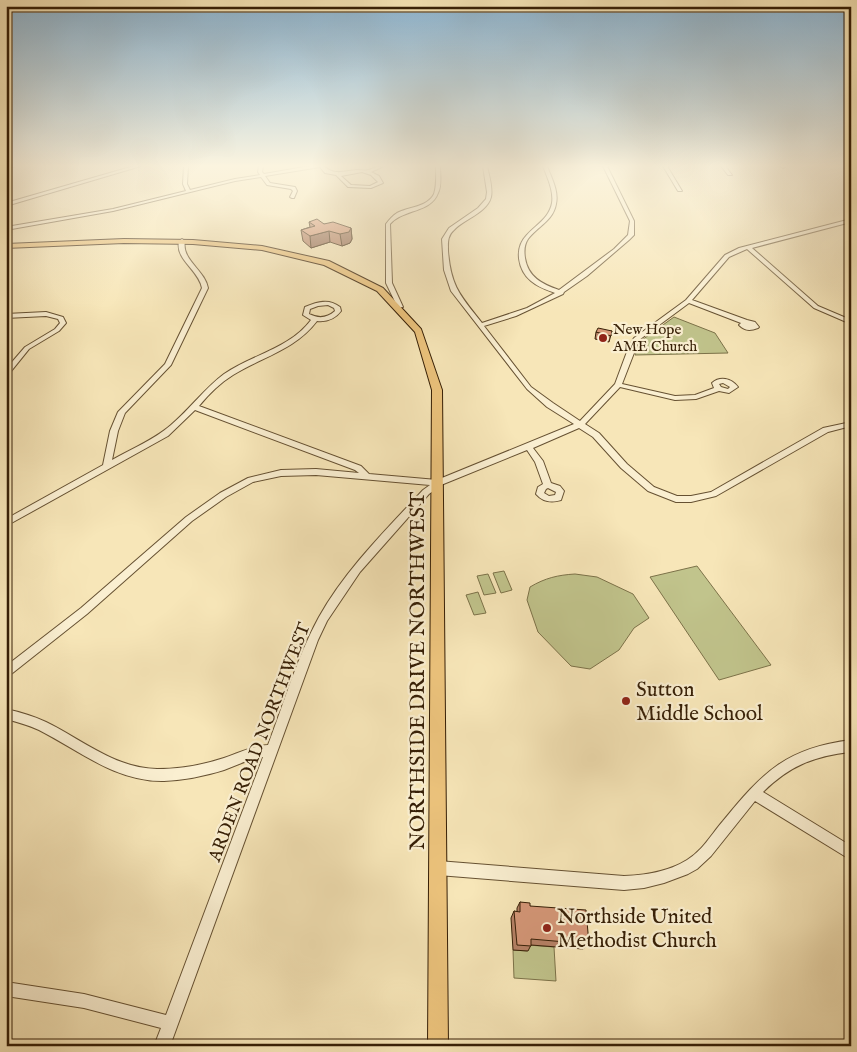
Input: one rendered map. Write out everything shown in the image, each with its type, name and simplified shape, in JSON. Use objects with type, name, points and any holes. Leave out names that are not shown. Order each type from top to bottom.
[{"type":"main road","name":"NORTHSIDE DRIVE NORTHWEST","points":[[6,247],[182,242],[229,245],[274,251],[318,263],[360,279],[400,307],[421,335],[436,375],[438,483],[438,1046]]},
{"type":"street","points":[[6,229],[84,215]]},
{"type":"street","name":"NORTHSIDE DRIVE NORTHWEST","points":[[396,215],[388,224],[390,285],[400,307]]},
{"type":"street","points":[[471,215],[451,229],[444,242],[447,270],[452,285],[480,325],[529,388],[550,405],[596,435],[624,466],[651,489],[669,498],[685,499],[712,494],[826,430],[849,426]]},
{"type":"street","points":[[549,215],[546,220],[524,240],[520,252],[524,269],[529,277],[541,285],[561,293]]},
{"type":"street","points":[[480,325],[514,316],[561,293],[627,240],[633,230],[629,215]]},
{"type":"street","name":"ARDEN ROAD NORTHWEST","points":[[162,1046],[313,638],[324,618],[371,552],[417,501],[438,483],[528,448],[581,424],[618,385],[636,340],[688,300],[728,256],[748,247],[851,220]]},
{"type":"street","points":[[106,468],[114,431],[122,412],[168,365],[206,288],[204,276],[189,262],[182,252],[182,242]]},
{"type":"street","points":[[748,247],[816,307],[851,322]]},
{"type":"street","points":[[381,292],[390,285]]},
{"type":"street","points":[[688,300],[745,322]]},
{"type":"street","points":[[6,523],[165,434],[221,380],[289,343],[306,330],[315,319],[333,316],[338,311],[337,307],[328,303],[311,305],[306,312],[315,319]]},
{"type":"street","points":[[6,316],[52,314],[61,318],[63,323],[58,330],[27,348],[6,374]]},
{"type":"street","points":[[618,385],[676,398],[696,397],[718,389]]},
{"type":"street","points":[[195,407],[358,468],[366,476]]},
{"type":"street","points":[[528,448],[539,461],[548,485]]},
{"type":"street","points":[[6,672],[84,611],[189,519],[241,485],[264,476],[290,472],[366,476],[438,483]]},
{"type":"street","points":[[6,714],[34,723],[110,764],[147,774],[191,772],[222,765],[257,752],[271,751]]},
{"type":"street","points":[[438,868],[624,883],[655,880],[684,869],[699,859],[753,793],[771,775],[792,761],[816,752],[851,746]]},
{"type":"street","points":[[753,793],[851,854]]},
{"type":"street","points":[[6,989],[84,1001],[170,1024]]},
{"type":"green space","points":[[674,317],[715,333],[728,353],[635,355],[642,340]]},
{"type":"green space","points":[[697,566],[771,665],[719,680],[650,577]]},
{"type":"green space","points":[[504,571],[512,590],[501,593],[493,573]]},
{"type":"green space","points":[[488,574],[496,593],[484,595],[477,576]]},
{"type":"green space","points":[[575,574],[597,577],[633,594],[649,618],[634,628],[619,650],[590,669],[571,666],[538,632],[527,600],[530,587],[541,581],[552,577]]},
{"type":"green space","points":[[478,592],[486,613],[474,615],[466,595]]},
{"type":"green space","points":[[528,945],[554,947],[556,981],[514,978],[513,950],[527,951]]},
{"type":"building","points":[[317,219],[324,224],[333,222],[351,228],[349,232],[340,234],[329,231],[310,236],[301,230],[315,226],[309,222]]},
{"type":"building","points":[[598,328],[612,331],[611,336],[596,332]]},
{"type":"building","name":"Northside United Methodist Church","points":[[520,902],[530,903],[530,906],[586,910],[589,944],[531,939],[531,946],[517,945],[514,911],[520,912]]},
{"type":"place","name":"New Hope AME Church","points":[[603,338]]},
{"type":"place","name":"Sutton Middle School","points":[[626,701]]},
{"type":"place","name":"Northside United Methodist Church","points":[[547,928]]}]
